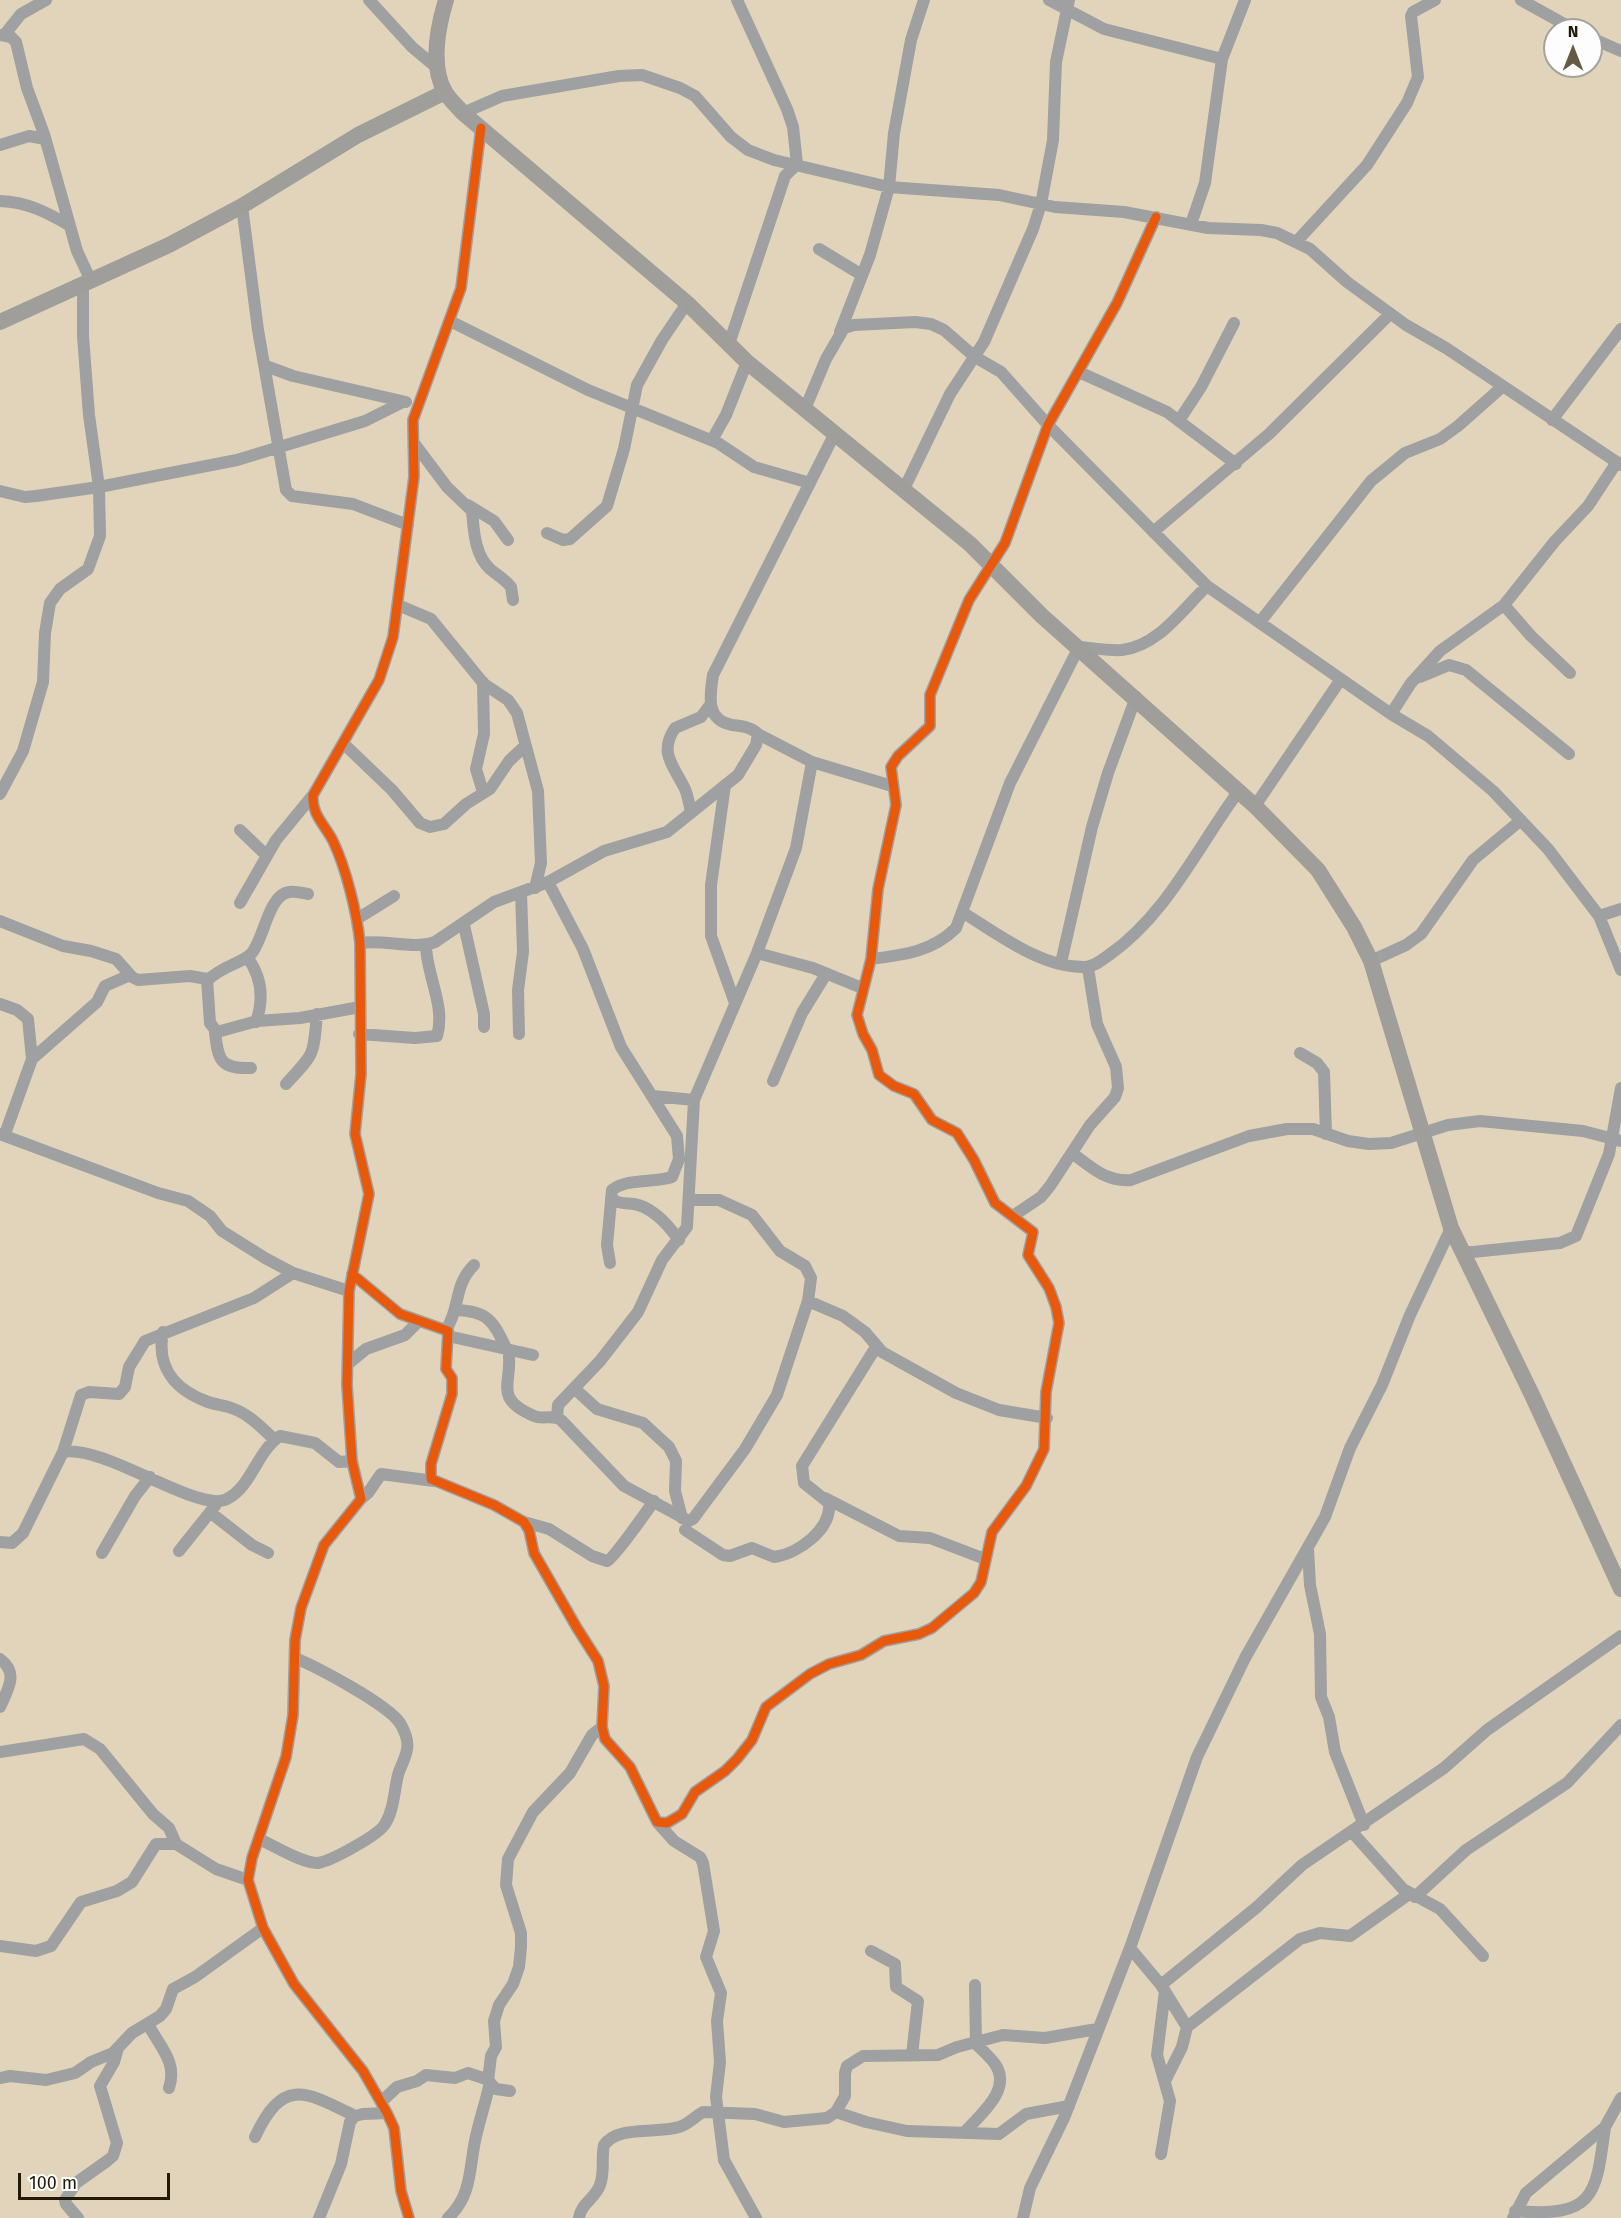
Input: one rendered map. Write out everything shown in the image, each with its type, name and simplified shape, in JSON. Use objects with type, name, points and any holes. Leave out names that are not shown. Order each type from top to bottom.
[{"type":"street","points":[[0,794],[23,751],[43,682],[45,633],[50,603],[60,590],[88,569],[96,554],[100,536],[99,487],[88,404],[87,283],[45,139],[27,88],[16,42],[3,34],[21,14],[46,0]]},
{"type":"street","points":[[369,0],[412,47],[437,68]]},
{"type":"street","points":[[446,0],[439,30],[437,68],[445,92],[463,113],[687,303],[747,362],[904,489],[991,565],[1042,616],[1136,697],[1255,807],[1318,870],[1354,927],[1371,961],[1420,1134],[1451,1228],[1533,1397],[1621,1589]]},
{"type":"street","points":[[729,345],[785,176],[796,164],[793,127],[787,109],[737,0]]},
{"type":"street","points":[[805,409],[840,332],[862,275],[889,187],[894,133],[911,40],[924,0]]},
{"type":"street","points":[[1049,0],[1068,4],[1104,29],[1222,59]]},
{"type":"street","points":[[1191,224],[1205,183],[1222,59],[1245,0]]},
{"type":"street","points":[[1297,241],[1361,173],[1396,124],[1418,77],[1413,12],[1435,0]]},
{"type":"street","points":[[1521,0],[1553,18]]},
{"type":"street","points":[[904,489],[950,394],[975,357],[1026,248],[1041,204],[1054,132],[1056,62],[1068,4]]},
{"type":"street","points":[[1603,43],[1621,51]]},
{"type":"street","points":[[463,113],[501,96],[625,75],[642,75],[664,81],[695,96],[731,137],[748,150],[774,160],[889,187],[999,195],[1041,204],[1156,217],[1208,228],[1261,230],[1297,241],[1390,314],[1619,464],[1588,506],[1547,550],[1504,605],[1440,651],[1412,683],[1392,714]]},
{"type":"street","points":[[0,322],[87,283],[242,206],[358,135],[445,92]]},
{"type":"street","points":[[240,903],[266,855],[313,795],[380,680],[393,637],[398,605],[414,477],[413,420],[417,403],[457,303],[467,257],[475,166],[481,128]]},
{"type":"street","points":[[0,145],[29,136],[45,139]]},
{"type":"street","points":[[0,201],[17,202],[40,208],[69,225]]},
{"type":"street","points":[[242,206],[258,330],[286,490],[292,496],[353,504],[408,525]]},
{"type":"street","points":[[657,1822],[667,1823],[682,1814],[695,1792],[725,1771],[737,1759],[752,1740],[762,1714],[772,1702],[830,1664],[861,1655],[889,1640],[919,1634],[932,1628],[974,1593],[981,1582],[992,1532],[1038,1465],[1044,1449],[1047,1418],[1046,1392],[1059,1323],[1056,1307],[1042,1274],[1028,1255],[1033,1232],[989,1195],[974,1160],[957,1133],[932,1120],[914,1094],[894,1086],[879,1076],[872,1050],[858,1022],[858,1008],[871,959],[878,889],[896,805],[892,786],[893,762],[930,726],[928,701],[973,592],[1012,526],[1048,425],[1131,274],[1156,217]]},
{"type":"street","points":[[819,249],[862,275]]},
{"type":"street","points":[[547,533],[563,540],[570,539],[605,510],[624,449],[632,408],[645,369],[687,303]]},
{"type":"street","points":[[1153,532],[1236,464],[1390,314]]},
{"type":"street","points":[[450,321],[588,390],[712,440],[754,467],[810,483]]},
{"type":"street","points":[[840,332],[854,325],[922,322],[944,330],[975,357],[1001,372],[1048,425],[1207,586],[1446,749],[1521,820],[1572,878],[1599,916],[1621,970]]},
{"type":"street","points":[[1180,419],[1201,387],[1234,323]]},
{"type":"street","points":[[1552,420],[1621,329]]},
{"type":"street","points":[[712,440],[726,415],[747,362]]},
{"type":"street","points":[[266,366],[280,372],[403,402],[417,403]]},
{"type":"street","points":[[1079,372],[1180,419],[1236,464]]},
{"type":"street","points":[[1260,622],[1371,481],[1405,453],[1440,438],[1458,426],[1502,387]]},
{"type":"street","points":[[0,491],[25,497],[99,487],[237,460],[365,421],[403,402]]},
{"type":"street","points":[[835,434],[724,650],[713,675],[710,705],[713,713],[722,721],[747,727],[812,762],[892,786]]},
{"type":"street","points":[[414,443],[447,487],[468,505],[494,521],[508,540]]},
{"type":"street","points":[[468,505],[472,511],[473,528],[480,554],[487,566],[511,587],[513,600]]},
{"type":"street","points":[[1079,647],[1122,650],[1147,643],[1158,636],[1207,586]]},
{"type":"street","points":[[398,605],[431,619],[483,682],[513,706],[538,791],[541,863],[535,888]]},
{"type":"street","points":[[1504,605],[1531,636],[1570,673]]},
{"type":"street","points":[[871,959],[925,950],[942,942],[956,928],[1011,783],[1079,647]]},
{"type":"street","points":[[1412,683],[1442,666],[1456,666],[1466,670],[1569,754]]},
{"type":"street","points":[[1255,807],[1341,679]]},
{"type":"street","points":[[483,682],[484,734],[476,769],[483,792]]},
{"type":"street","points":[[1061,963],[1092,826],[1108,773],[1136,697]]},
{"type":"street","points":[[691,812],[686,792],[667,758],[667,745],[675,728],[701,717],[710,705]]},
{"type":"street","points":[[360,943],[375,940],[426,945],[464,925],[482,908],[548,882],[604,851],[667,832],[742,769],[758,734]]},
{"type":"street","points":[[344,744],[392,790],[420,823],[430,827],[444,824],[483,792],[490,789],[508,761],[525,746]]},
{"type":"street","points":[[557,1417],[558,1405],[600,1361],[638,1312],[662,1260],[687,1227],[694,1100],[757,953],[796,848],[812,762]]},
{"type":"street","points":[[725,785],[711,885],[711,936],[735,1003]]},
{"type":"street","points":[[962,912],[1017,945],[1061,963],[1088,968],[1116,951],[1154,916],[1238,792]]},
{"type":"street","points":[[313,795],[314,812],[332,839],[357,919],[360,943],[361,1074],[355,1134],[369,1194],[349,1291],[347,1385],[352,1461],[361,1491],[361,1499]]},
{"type":"street","points":[[1371,961],[1406,945],[1421,934],[1473,860],[1521,820]]},
{"type":"street","points":[[240,830],[266,855]]},
{"type":"street","points":[[548,882],[583,949],[621,1047],[677,1136],[679,1160],[672,1177],[619,1185],[612,1190],[607,1245],[610,1263]]},
{"type":"street","points":[[208,981],[225,966],[248,957],[255,949],[268,916],[280,897],[288,892],[308,894]]},
{"type":"street","points":[[519,1034],[518,990],[523,952],[521,892]]},
{"type":"street","points":[[357,919],[394,896]]},
{"type":"street","points":[[1599,916],[1621,909]]},
{"type":"street","points":[[0,921],[63,946],[116,959],[130,975],[138,980],[190,976],[208,981]]},
{"type":"street","points":[[464,925],[484,1014],[484,1027]]},
{"type":"street","points":[[359,1034],[415,1038],[437,1036],[438,1008],[428,966],[426,945]]},
{"type":"street","points":[[757,953],[826,974],[862,988]]},
{"type":"street","points":[[248,957],[257,971],[261,986],[256,1022]]},
{"type":"street","points":[[1014,1216],[1041,1197],[1097,1114],[1115,1097],[1119,1077],[1113,1056],[1101,1039],[1088,968]]},
{"type":"street","points":[[773,1081],[802,1013],[826,974]]},
{"type":"street","points":[[32,1059],[54,1042],[71,1022],[98,1002],[105,986],[130,975]]},
{"type":"street","points":[[208,981],[210,1023],[215,1032],[217,1052],[223,1063],[236,1069],[251,1068]]},
{"type":"street","points":[[0,1004],[17,1010],[28,1019],[32,1059],[3,1134],[114,1177],[188,1201],[210,1216],[222,1231],[236,1241],[293,1273],[349,1291]]},
{"type":"street","points":[[215,1032],[256,1022],[360,1007]]},
{"type":"street","points":[[286,1084],[308,1062],[313,1053],[317,1014]]},
{"type":"street","points":[[1300,1053],[1317,1063],[1324,1072],[1326,1134]]},
{"type":"street","points":[[1462,1253],[1560,1243],[1576,1236],[1617,1140],[1621,1088]]},
{"type":"street","points":[[653,1096],[694,1100]]},
{"type":"street","points":[[1072,1154],[1108,1178],[1119,1181],[1131,1179],[1264,1132],[1301,1128],[1369,1144],[1391,1143],[1448,1125],[1480,1120],[1583,1131],[1617,1140]]},
{"type":"street","points":[[611,1198],[618,1203],[642,1207],[665,1223],[679,1240]]},
{"type":"street","points":[[683,1524],[697,1515],[764,1419],[777,1395],[808,1301],[811,1278],[805,1266],[780,1251],[752,1215],[719,1200],[689,1200]]},
{"type":"street","points":[[1023,2218],[1030,2188],[1069,2106],[1130,1948],[1197,1757],[1245,1658],[1325,1517],[1350,1448],[1382,1385],[1410,1315],[1451,1228]]},
{"type":"street","points":[[434,1480],[430,1472],[431,1464],[453,1386],[446,1369],[447,1333],[456,1310],[460,1281],[474,1265]]},
{"type":"street","points":[[0,1542],[12,1543],[23,1533],[63,1452],[81,1395],[89,1392],[119,1394],[125,1387],[129,1367],[145,1341],[254,1298],[293,1273]]},
{"type":"street","points":[[352,1274],[400,1314],[447,1333],[532,1355]]},
{"type":"street","points":[[808,1301],[843,1316],[865,1332],[876,1347],[894,1359],[983,1405],[1047,1418]]},
{"type":"street","points":[[456,1310],[471,1311],[489,1318],[507,1349],[510,1366],[506,1389],[511,1401],[534,1416],[557,1417],[624,1486],[654,1501],[723,1555],[734,1555],[752,1548],[768,1556],[778,1557],[817,1534],[829,1510],[829,1503],[824,1497]]},
{"type":"street","points":[[349,1363],[379,1342],[405,1335],[418,1322]]},
{"type":"street","points":[[163,1332],[160,1344],[164,1368],[178,1386],[208,1402],[234,1408],[255,1421],[275,1440]]},
{"type":"street","points":[[876,1347],[802,1466],[804,1483],[824,1497],[894,1534],[930,1538],[986,1558]]},
{"type":"street","points":[[575,1389],[597,1409],[643,1424],[669,1448],[676,1461],[675,1491],[683,1524]]},
{"type":"street","points":[[179,1551],[214,1508],[241,1487],[275,1440],[285,1436],[303,1439],[315,1443],[339,1462],[352,1461]]},
{"type":"street","points":[[63,1452],[88,1452],[188,1494],[214,1508],[252,1545],[268,1553]]},
{"type":"street","points":[[409,2218],[400,2182],[394,2128],[384,2107],[363,2071],[294,1984],[263,1928],[248,1880],[286,1757],[293,1715],[298,1620],[317,1557],[381,1474],[434,1480],[471,1494],[524,1522],[549,1529],[592,1556],[607,1561],[615,1556],[621,1542],[654,1501]]},
{"type":"street","points":[[102,1553],[135,1496],[150,1477]]},
{"type":"street","points":[[524,1522],[529,1530],[534,1553],[598,1661],[604,1686],[602,1727],[605,1739],[630,1767],[664,1833],[700,1857],[703,1863],[714,1931],[706,1957],[721,1993],[717,2021],[720,2062],[716,2086],[717,2112],[728,2170],[756,2218]]},
{"type":"street","points":[[1308,1548],[1320,1644],[1320,1687],[1329,1717],[1335,1752],[1364,1824]]},
{"type":"street","points":[[1161,2154],[1170,2101],[1157,2049],[1163,1988],[1302,1865],[1444,1768],[1487,1730],[1621,1636]]},
{"type":"street","points":[[259,1839],[306,1861],[317,1863],[329,1860],[379,1832],[390,1813],[397,1777],[407,1749],[407,1740],[398,1720],[329,1673],[295,1658]]},
{"type":"street","points":[[0,1659],[8,1665],[12,1677],[0,1707]]},
{"type":"street","points":[[1166,2079],[1182,2047],[1187,2027],[1300,1939],[1320,1933],[1350,1936],[1412,1896],[1466,1850],[1567,1783],[1621,1725]]},
{"type":"street","points":[[448,2218],[457,2209],[471,2175],[475,2141],[489,2082],[491,2056],[496,2047],[494,2021],[519,1967],[521,1933],[506,1886],[508,1858],[533,1812],[570,1773],[592,1735],[602,1727]]},
{"type":"street","points":[[0,1752],[70,1740],[90,1741],[100,1749],[153,1814],[169,1828],[176,1844]]},
{"type":"street","points":[[1352,1832],[1412,1896],[1440,1909],[1483,1956]]},
{"type":"street","points":[[0,1946],[45,1950],[62,1932],[81,1902],[127,1887],[137,1875],[152,1847],[161,1843],[176,1844],[216,1869],[248,1880]]},
{"type":"street","points":[[0,2078],[10,2076],[56,2079],[75,2073],[118,2048],[132,2033],[148,2024],[166,2009],[173,1989],[195,1977],[263,1928]]},
{"type":"street","points":[[1130,1948],[1163,1988],[1187,2027]]},
{"type":"street","points":[[872,1951],[895,1964],[896,1987],[914,1998],[919,2006],[912,2055]]},
{"type":"street","points":[[965,2132],[995,2099],[998,2090],[999,2075],[996,2065],[976,2044],[975,1985]]},
{"type":"street","points":[[148,2024],[171,2061],[172,2073],[169,2088]]},
{"type":"street","points":[[579,2218],[580,2210],[596,2193],[600,2184],[603,2152],[608,2140],[631,2133],[675,2128],[689,2123],[703,2112],[755,2114],[773,2120],[800,2122],[827,2118],[836,2112],[844,2096],[845,2070],[853,2061],[873,2055],[938,2055],[957,2047],[976,2044],[1003,2035],[1045,2038],[1097,2029]]},
{"type":"street","points":[[78,2218],[66,2204],[67,2196],[81,2176],[101,2166],[116,2150],[117,2143],[100,2086],[114,2062],[118,2048]]},
{"type":"street","points":[[319,2218],[334,2187],[350,2122],[355,2116],[384,2107],[397,2087],[417,2081],[426,2075],[455,2078],[468,2073],[489,2082],[496,2089],[510,2091]]},
{"type":"street","points":[[255,2137],[272,2106],[284,2098],[298,2094],[315,2096],[355,2116]]},
{"type":"street","points":[[1513,2216],[1556,2215],[1576,2210],[1590,2199],[1598,2175],[1605,2127],[1621,2098]]},
{"type":"street","points":[[836,2112],[866,2122],[907,2131],[999,2134],[1035,2110],[1069,2106]]},
{"type":"street","points":[[1513,2216],[1533,2186],[1605,2127]]},
{"type":"cycle path","points":[[409,2218],[401,2191],[394,2128],[387,2113],[363,2071],[294,1984],[263,1928],[248,1880],[252,1858],[286,1757],[293,1715],[295,1640],[301,1608],[324,1545],[361,1499],[352,1461],[347,1385],[349,1291],[369,1194],[355,1134],[361,1074],[360,943],[354,905],[346,877],[333,841],[316,814],[313,795],[379,680],[393,637],[414,477],[413,420],[461,288],[481,128]]},
{"type":"cycle path","points":[[352,1274],[400,1314],[448,1331],[446,1369],[452,1378],[452,1394],[431,1464],[431,1479],[494,1505],[524,1522],[529,1530],[534,1553],[598,1661],[604,1686],[602,1727],[605,1739],[630,1767],[657,1822],[667,1823],[682,1814],[695,1792],[725,1771],[752,1740],[766,1707],[810,1674],[829,1664],[861,1655],[884,1641],[919,1634],[932,1628],[974,1593],[981,1582],[992,1532],[1026,1486],[1044,1449],[1046,1392],[1059,1323],[1056,1307],[1049,1288],[1028,1255],[1033,1232],[995,1203],[974,1160],[957,1133],[932,1120],[914,1094],[894,1086],[879,1075],[872,1050],[863,1034],[857,1015],[871,959],[878,889],[896,805],[891,767],[898,756],[930,726],[930,695],[969,600],[1005,543],[1048,425],[1117,303],[1156,217]]}]
